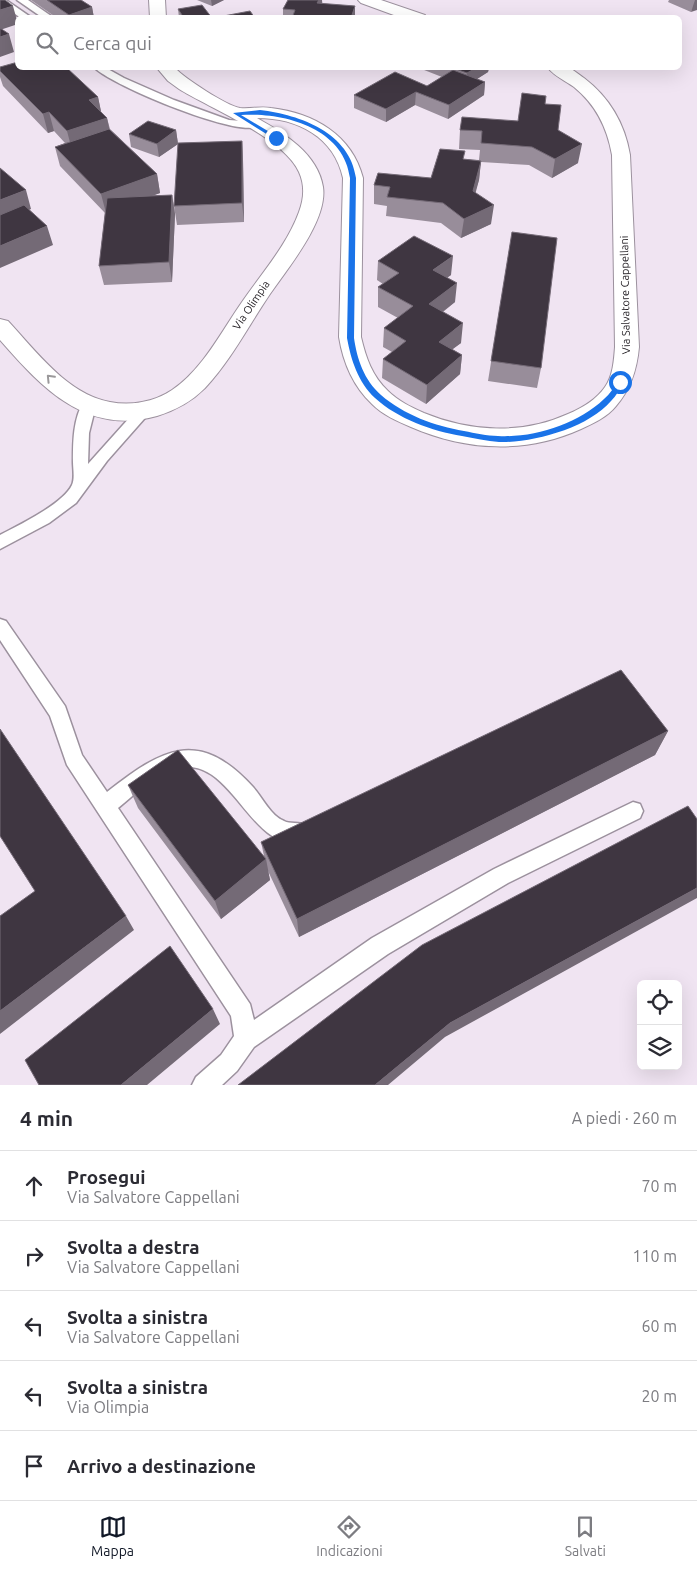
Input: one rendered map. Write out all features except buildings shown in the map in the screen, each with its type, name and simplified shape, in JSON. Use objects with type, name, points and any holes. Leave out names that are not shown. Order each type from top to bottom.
[{"type":"street","points":[[157,0],[158,15]]},
{"type":"street","points":[[366,0],[411,15]]},
{"type":"street","name":"Via Olimpia","points":[[0,326],[57,385],[73,398],[111,411],[156,408],[175,399],[192,386],[208,369],[294,240],[310,211],[313,192],[308,170],[300,158],[289,147],[255,125],[174,78],[168,70]]},
{"type":"street","name":"Via Salvatore Cappellani","points":[[236,113],[260,112],[280,114],[303,122],[334,140],[345,152],[351,165],[353,178],[350,338],[354,359],[364,379],[378,396],[399,411],[420,422],[447,431],[498,439],[523,438],[557,429],[593,412],[608,400],[620,382],[626,366],[621,155],[618,132],[592,94],[578,81],[560,70]]},
{"type":"lane","points":[[0,0],[23,15]]},
{"type":"lane","points":[[22,0],[45,15]]},
{"type":"lane","points":[[103,70],[120,80],[170,102],[228,123],[255,125]]},
{"type":"lane","points":[[81,483],[84,416],[89,405]]},
{"type":"lane","points":[[0,543],[43,519],[70,499],[117,439],[145,410]]},
{"type":"lane","points":[[0,626],[58,712],[74,759],[242,1012],[246,1039]]},
{"type":"lane","points":[[105,806],[164,764],[183,757],[202,761],[221,770],[247,794],[265,818],[282,830],[299,832]]},
{"type":"lane","points":[[204,1085],[230,1063],[246,1039],[380,946],[501,876],[633,811]]},
{"type":"route","points":[[276,138],[236,113],[260,112],[280,114],[319,129],[334,140],[345,152],[351,165],[353,178],[350,338],[354,359],[364,379],[378,396],[399,411],[420,422],[447,431],[498,439],[523,438],[549,432],[593,412],[608,400],[620,382]]}]
